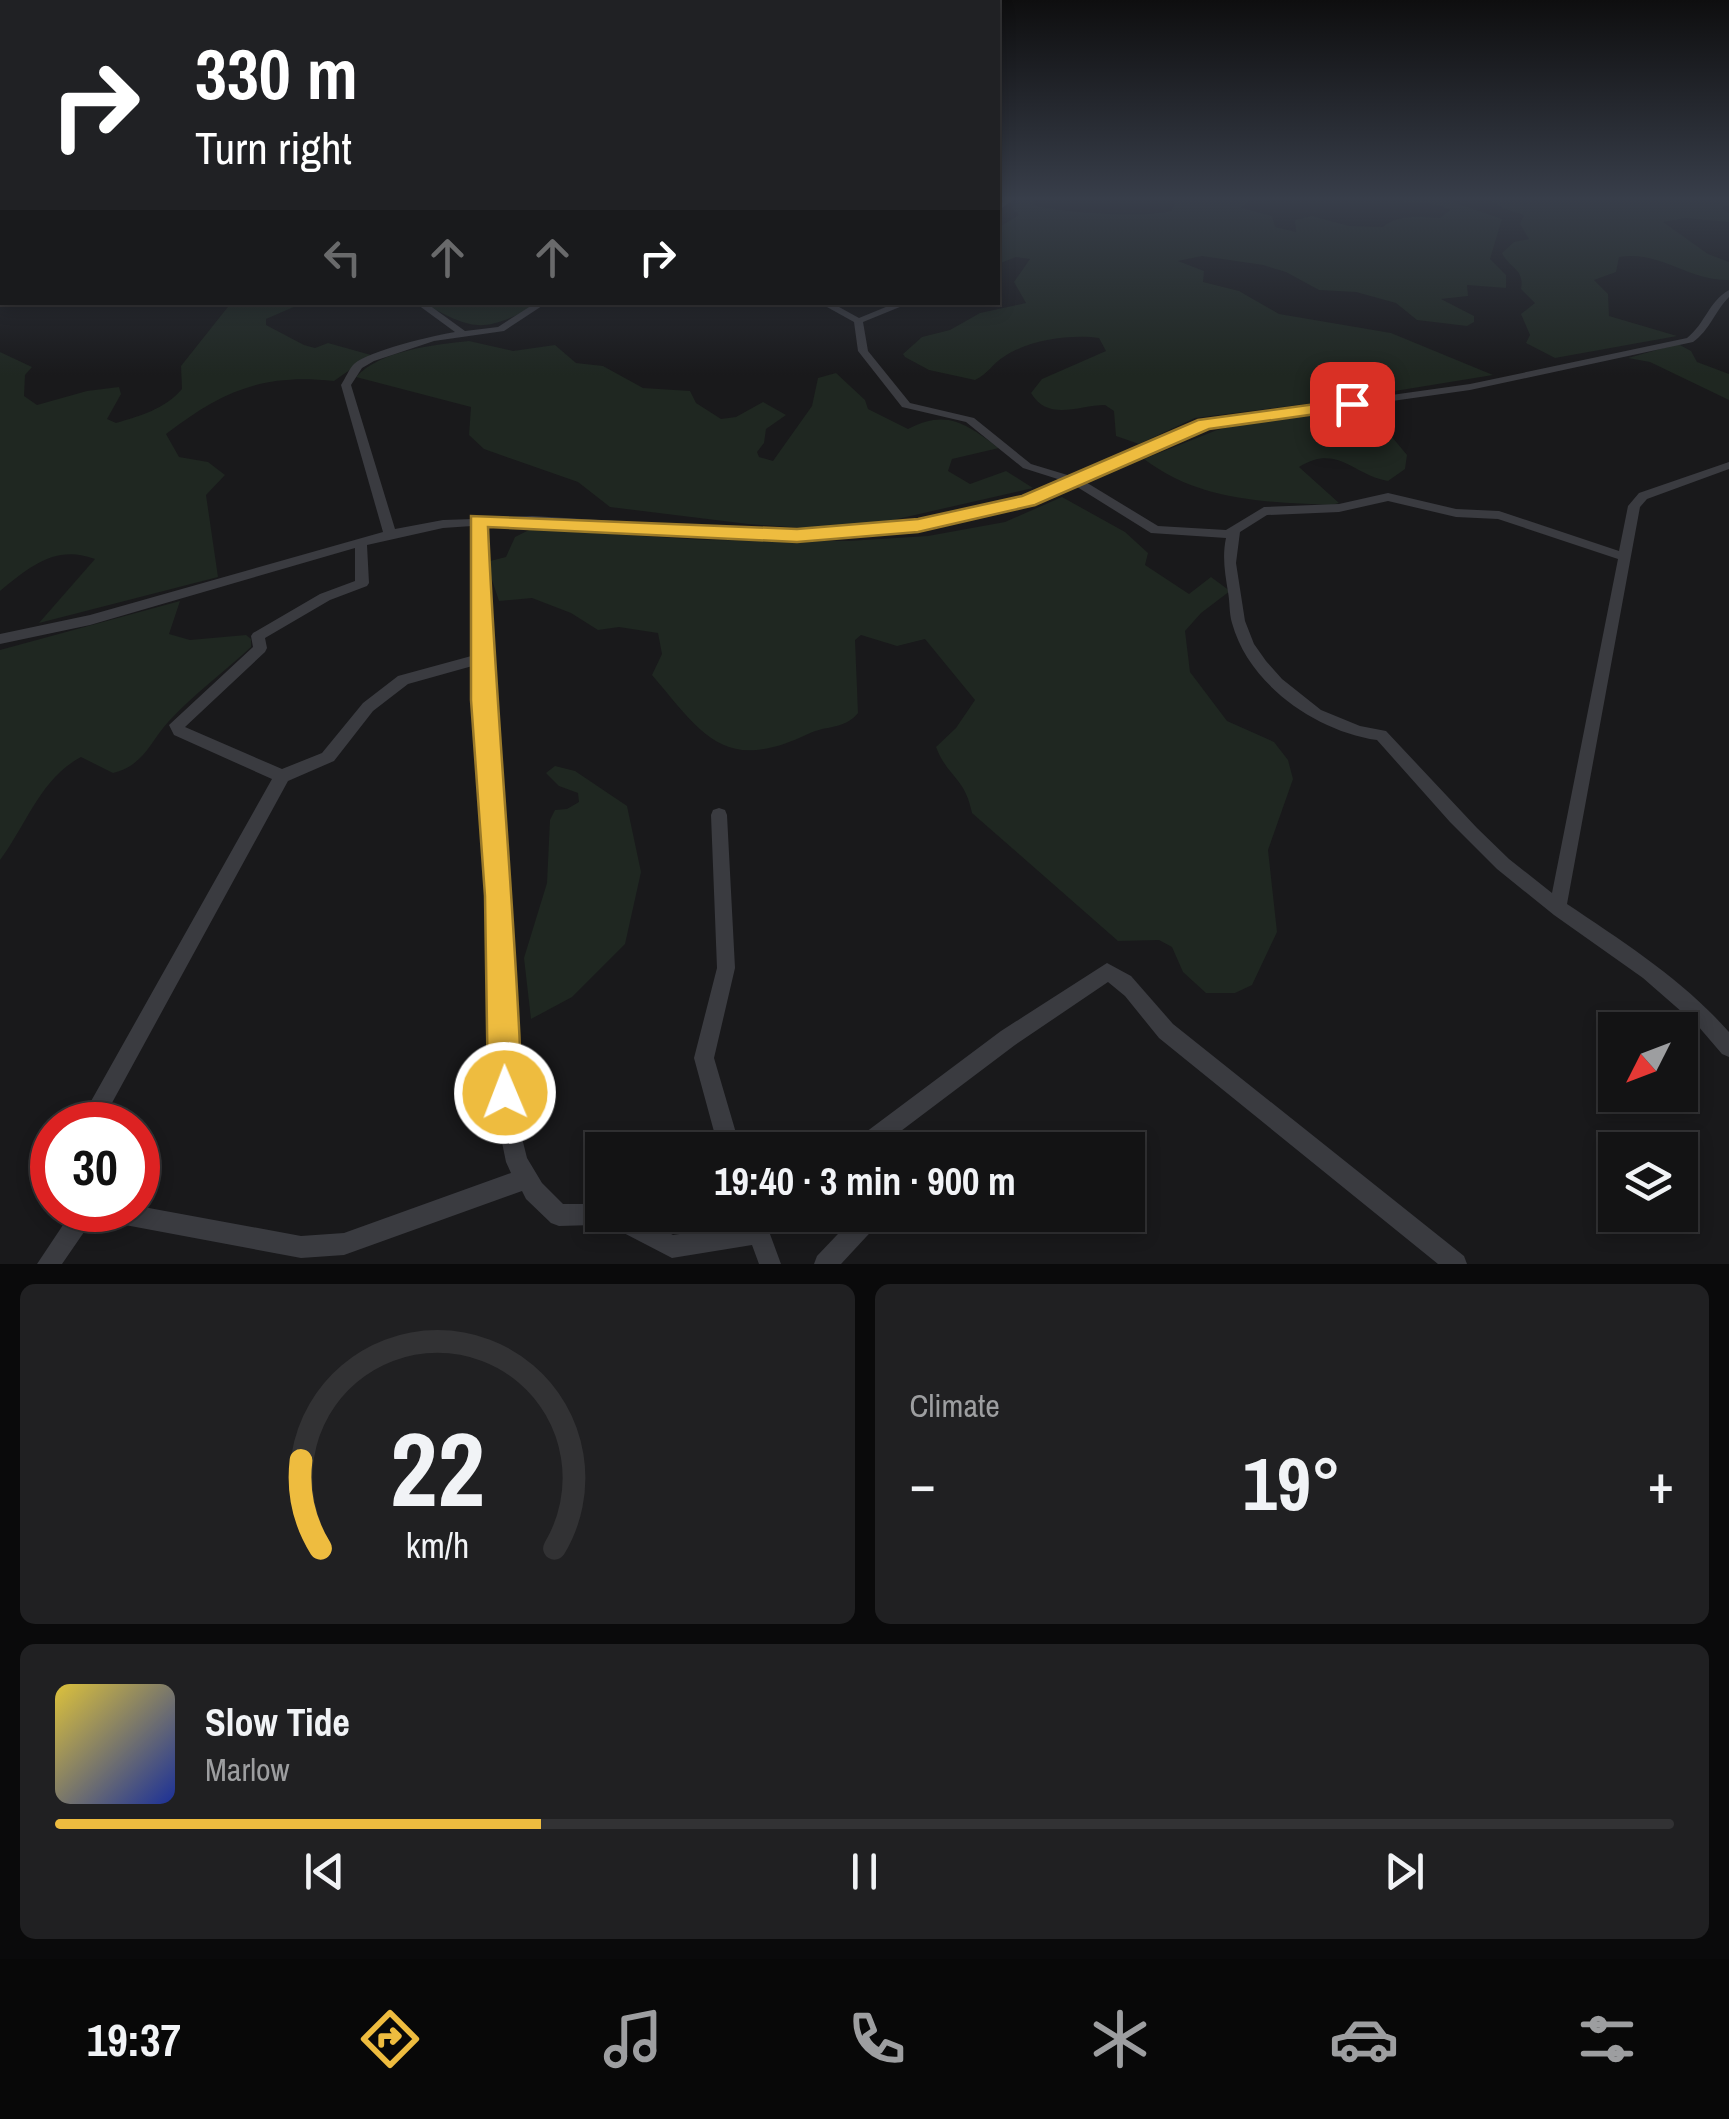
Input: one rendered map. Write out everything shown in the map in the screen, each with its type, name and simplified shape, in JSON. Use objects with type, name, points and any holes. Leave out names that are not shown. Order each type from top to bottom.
[{"type":"street","points":[[0,639],[90,620],[390,534],[478,520],[743,534],[867,532],[918,526],[1028,501],[1205,424],[1470,388],[1690,340],[1705,332],[1719,299],[1729,292]]},
{"type":"street","points":[[422,305],[461,332]]},
{"type":"street","points":[[390,534],[346,385],[348,376],[371,359],[461,332],[501,328],[539,305]]},
{"type":"street","points":[[828,305],[858,321],[900,305]]},
{"type":"street","points":[[858,321],[864,351],[906,405],[970,420],[1027,466],[1076,482],[1155,530],[1234,532]]},
{"type":"street","points":[[1558,906],[1634,506],[1643,496],[1729,465]]},
{"type":"street","points":[[1624,557],[1499,515],[1456,514],[1388,497],[1338,508],[1264,511],[1234,532],[1226,554],[1238,624],[1251,648],[1282,686],[1310,712],[1364,734],[1382,735],[1504,865],[1672,985],[1729,1047]]},
{"type":"street","points":[[478,520],[482,658],[500,896],[507,1118],[517,1162],[534,1191],[560,1215],[585,1214]]},
{"type":"street","points":[[282,776],[179,731],[176,725],[260,648],[258,636],[325,597],[362,582],[360,543]]},
{"type":"street","points":[[0,649],[18,636]]},
{"type":"street","points":[[101,1102],[282,776],[328,757],[368,707],[403,680],[482,658]]},
{"type":"street","points":[[720,815],[726,968],[704,1058],[725,1132]]},
{"type":"street","points":[[881,1132],[1008,1038],[1108,972],[1124,978],[1150,1016],[1166,1031],[1456,1264]]},
{"type":"street","points":[[160,1221],[301,1247],[344,1244],[527,1178]]},
{"type":"street","points":[[48,1264],[71,1232]]},
{"type":"street","points":[[644,1232],[672,1248],[727,1232]]},
{"type":"street","points":[[758,1232],[770,1264]]},
{"type":"street","points":[[826,1264],[855,1232]]},
{"type":"shaded area","points":[[1000,257],[1197,257],[1178,261],[1204,271],[1203,282],[1239,291],[1279,314],[1391,333],[1493,375],[1195,418],[1139,444],[1116,436],[1114,411],[1105,405],[1055,410],[1038,402],[1031,393],[1042,379],[1106,351],[1099,338],[1063,338],[1026,346],[1001,359],[975,380],[929,370],[903,354],[922,337],[950,330],[980,313],[1026,303],[1014,282],[1030,259],[1016,257],[1000,263]]},
{"type":"shaded area","points":[[1209,257],[1491,257],[1506,275],[1506,288],[1467,285],[1468,296],[1441,299],[1474,316],[1474,322],[1467,326],[1417,320],[1396,303],[1356,292],[1319,290],[1263,265]]},
{"type":"shaded area","points":[[1619,257],[1616,272],[1594,280],[1608,294],[1609,316],[1677,336],[1555,358],[1526,343],[1530,335],[1521,314],[1535,303],[1521,289],[1519,273],[1505,258]]},
{"type":"shaded area","points":[[1641,257],[1716,257],[1729,262],[1729,280],[1700,276]]},
{"type":"shaded area","points":[[229,305],[298,305],[266,319],[266,325],[304,345],[315,348],[328,343],[371,355],[334,381],[286,380],[244,388],[206,406],[166,434],[179,457],[208,462],[225,475],[206,495],[218,577],[39,623],[95,559],[55,556],[33,566],[0,591],[0,352],[32,367],[25,375],[24,396],[37,405],[119,387],[121,394],[107,419],[116,423],[160,407],[175,396],[182,389],[181,366]]},
{"type":"shaded area","points":[[428,305],[538,305],[495,323],[458,320]]},
{"type":"shaded area","points":[[469,341],[513,351],[555,345],[576,363],[603,366],[643,388],[690,391],[696,403],[721,419],[736,417],[763,402],[786,415],[766,429],[764,443],[757,452],[759,457],[773,461],[812,406],[818,378],[836,373],[865,400],[868,409],[908,429],[935,420],[956,422],[999,448],[952,459],[948,471],[970,484],[1006,471],[1033,488],[845,531],[610,507],[578,482],[484,449],[469,435],[471,407],[356,377],[393,355]]},
{"type":"shaded area","points":[[1678,344],[1691,351],[1697,362],[1729,374],[1729,400],[1650,362],[1628,358]]},
{"type":"shaded area","points":[[1364,408],[1391,419],[1387,431],[1407,455],[1405,469],[1388,481],[1325,458],[1299,467],[1339,503],[1331,505],[1233,497],[1187,483],[1144,459],[1217,430],[1278,415]]},
{"type":"shaded area","points":[[1062,497],[1125,532],[1148,553],[1145,565],[1189,594],[1211,577],[1230,591],[1185,631],[1190,672],[1227,721],[1274,742],[1288,760],[1293,779],[1268,850],[1277,932],[1252,985],[1235,993],[1206,993],[1183,972],[1172,947],[1159,940],[1118,941],[972,813],[961,784],[936,747],[956,728],[975,700],[925,639],[897,646],[861,635],[855,640],[858,713],[853,718],[779,745],[735,749],[702,731],[652,675],[662,654],[658,633],[619,627],[598,630],[571,613],[532,598],[499,601],[486,562],[506,557],[515,537],[531,529],[705,540],[848,541],[928,536],[1005,522]]},
{"type":"shaded area","points":[[180,601],[169,634],[190,640],[246,635],[251,639],[251,647],[179,711],[133,764],[113,773],[81,757],[67,766],[44,790],[0,860],[0,650]]},
{"type":"shaded area","points":[[555,766],[575,771],[627,806],[641,872],[625,944],[572,997],[531,1019],[524,958],[547,883],[550,820],[555,810],[579,802],[578,793],[559,786],[546,773]]},
{"type":"route","points":[[505,1093],[500,896],[484,700],[478,520],[797,536],[918,526],[1028,501],[1205,424],[1352,404]]}]
